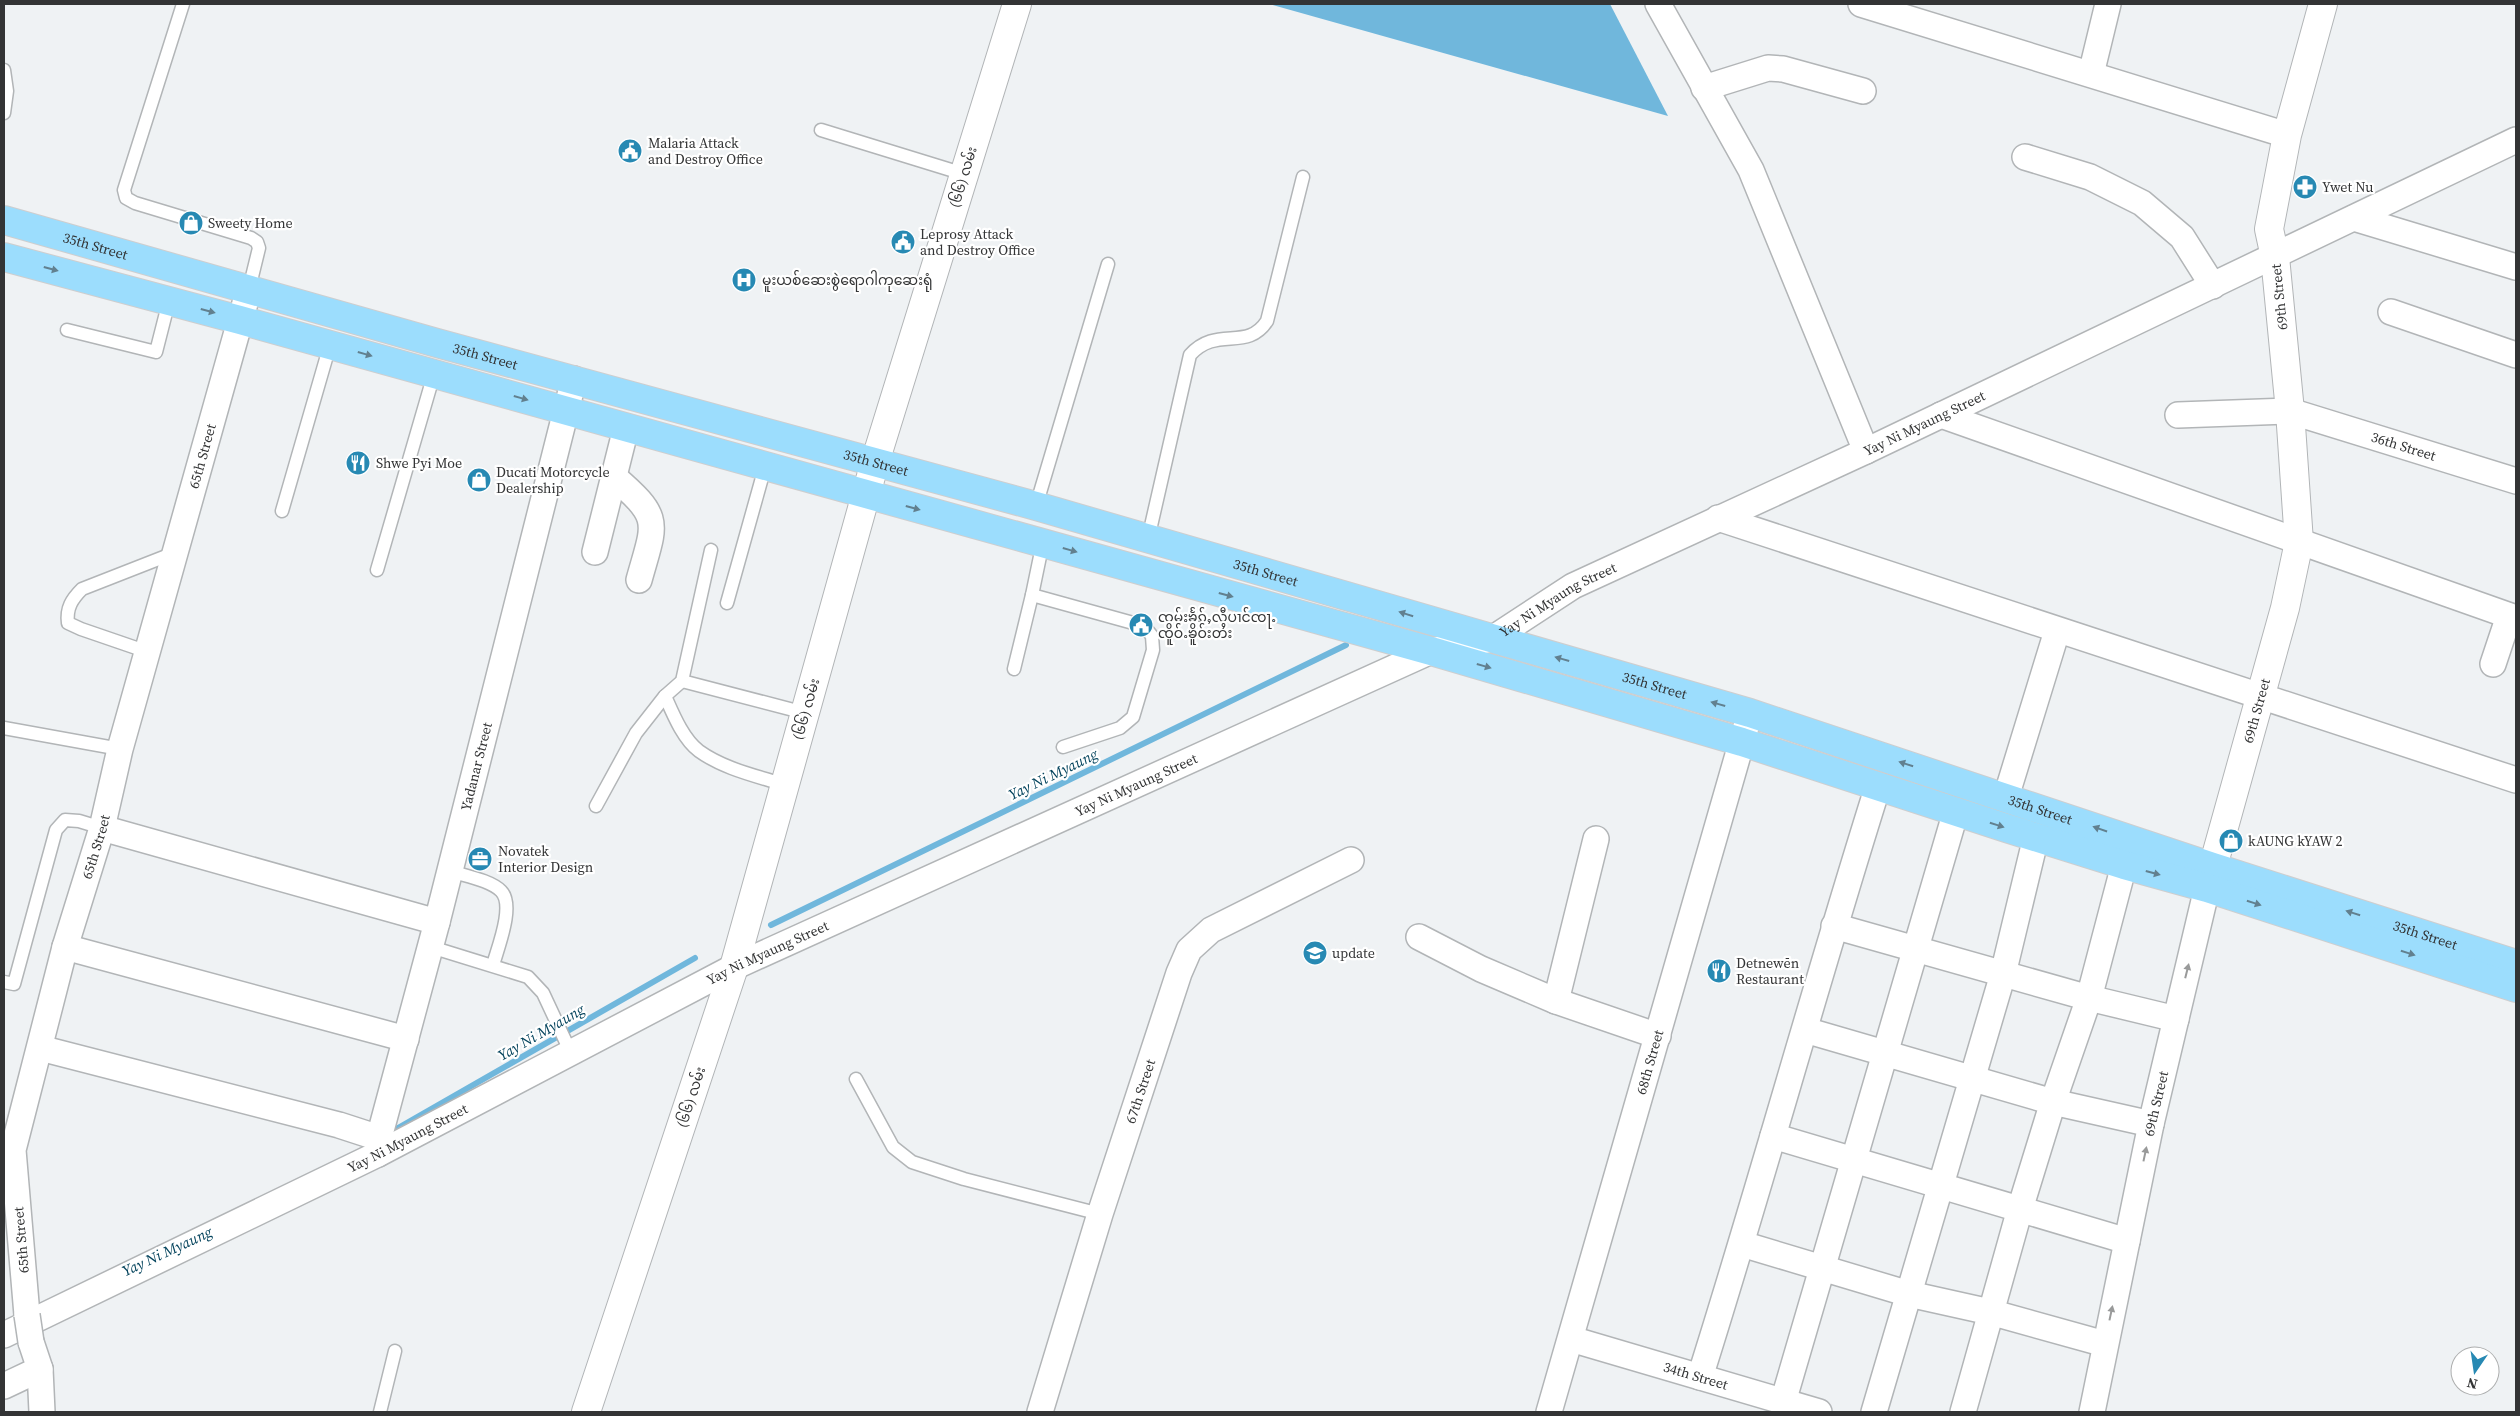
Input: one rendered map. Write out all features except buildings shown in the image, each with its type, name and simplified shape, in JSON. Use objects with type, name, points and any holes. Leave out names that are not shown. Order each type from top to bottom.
[{"type":"main road","name":"35th Street","points":[[4,220],[437,343],[1036,506],[1492,640],[1750,713],[2006,797],[2210,878],[2516,988]]},
{"type":"main road","name":"35th Street","points":[[4,257],[566,410],[866,496],[1043,542],[1164,578],[1431,651],[1742,742],[2124,865],[2210,878],[2516,964]]},
{"type":"main road","points":[[1164,578],[1174,546]]},
{"type":"street","name":"(၆၆) လမ်း","points":[[586,1412],[734,967],[875,462],[1017,4]]},
{"type":"street","points":[[1658,4],[1751,170],[1866,451]]},
{"type":"street","points":[[1860,4],[2287,135]]},
{"type":"street","points":[[2091,74],[2108,4]]},
{"type":"street","name":"69th Street","points":[[2092,1412],[2151,1124],[2176,1019],[2210,878],[2300,542],[2275,257],[2269,229],[2287,135],[2323,4]]},
{"type":"street","points":[[1704,88],[1768,68],[1783,69],[1863,91]]},
{"type":"street","name":"Yay Ni Myaung Street","points":[[4,1335],[378,1146],[571,1053],[734,967],[1431,651],[1492,640],[1573,586],[1866,451],[2275,257],[2516,140]]},
{"type":"street","points":[[2025,158],[2090,177],[2142,203],[2182,237],[2213,286]]},
{"type":"street","points":[[2354,218],[2516,267]]},
{"type":"street","name":"65th Street","points":[[42,1412],[40,1369],[31,1342],[27,1315],[9,1148],[40,1048],[65,947],[102,828],[120,748],[249,289]]},
{"type":"street","points":[[2390,312],[2516,354]]},
{"type":"street","name":"Yadanar Street","points":[[378,1146],[438,922],[574,379]]},
{"type":"street","name":"36th Street","points":[[2178,415],[2290,411],[2516,481]]},
{"type":"street","points":[[1942,415],[2513,617],[2493,664]]},
{"type":"street","points":[[595,552],[626,428]]},
{"type":"street","points":[[614,477],[635,495],[651,519],[652,531],[639,580]]},
{"type":"street","points":[[1718,518],[2057,631],[2260,695],[2516,780]]},
{"type":"street","points":[[2006,797],[2057,631]]},
{"type":"street","name":"68th Street","points":[[1549,1412],[1750,713]]},
{"type":"street","points":[[1700,1377],[1742,1244],[1834,926],[1878,786]]},
{"type":"street","points":[[1784,1402],[1821,1266],[1886,1053],[1956,811]]},
{"type":"street","points":[[102,828],[438,922]]},
{"type":"street","points":[[1874,1412],[2003,974],[2036,837]]},
{"type":"street","points":[[1556,1000],[1596,838]]},
{"type":"street","name":"67th Street","points":[[1040,1412],[1100,1214],[1179,972],[1189,950],[1210,930],[1351,860]]},
{"type":"street","points":[[1963,1412],[2020,1209],[2088,998],[2124,865]]},
{"type":"street","points":[[1834,926],[2088,998],[2176,1019]]},
{"type":"street","points":[[1419,937],[1481,969],[1556,1000],[1658,1036]]},
{"type":"street","points":[[65,947],[406,1039]]},
{"type":"street","points":[[1805,1030],[1972,1080],[2053,1102],[2151,1124]]},
{"type":"street","points":[[40,1048],[339,1125],[378,1146]]},
{"type":"street","points":[[1773,1136],[1942,1184],[2127,1240]]},
{"type":"street","points":[[1742,1244],[1910,1294],[1990,1312],[2105,1344]]},
{"type":"street","name":"34th Street","points":[[1571,1339],[1819,1412]]},
{"type":"street","points":[[4,1386],[40,1369]]},
{"type":"lane","points":[[183,4],[124,190],[126,198],[135,203],[251,238],[257,242],[259,248],[249,289]]},
{"type":"lane","points":[[4,70],[7,91],[4,113]]},
{"type":"lane","points":[[821,130],[964,174]]},
{"type":"lane","points":[[1148,539],[1190,354],[1200,344],[1212,340],[1254,336],[1261,331],[1267,321],[1303,177]]},
{"type":"lane","points":[[1036,506],[1108,264]]},
{"type":"lane","points":[[67,330],[156,352],[170,301]]},
{"type":"lane","points":[[282,511],[330,345]]},
{"type":"lane","points":[[377,570],[434,374]]},
{"type":"lane","points":[[727,603],[765,467]]},
{"type":"lane","points":[[1014,669],[1043,542]]},
{"type":"lane","points":[[596,806],[636,733],[665,696],[682,681],[710,550]]},
{"type":"lane","points":[[148,652],[81,629],[68,623],[67,615],[72,599],[82,589],[175,553]]},
{"type":"lane","points":[[1032,595],[1144,626],[1152,636],[1153,650],[1133,717],[1120,728],[1063,747]]},
{"type":"lane","points":[[682,681],[805,713]]},
{"type":"lane","points":[[665,696],[677,722],[698,750],[726,766],[785,785]]},
{"type":"lane","points":[[4,728],[120,748]]},
{"type":"lane","points":[[4,982],[14,984],[56,830],[66,820],[79,821],[102,828]]},
{"type":"lane","points":[[450,871],[500,890],[506,898],[508,908],[493,965]]},
{"type":"lane","points":[[431,947],[528,976],[543,993],[571,1053]]},
{"type":"lane","points":[[856,1079],[893,1147],[912,1162],[964,1179],[1100,1214]]},
{"type":"lane","points":[[380,1412],[395,1351]]},
{"type":"water","points":[[1269,4],[1610,4],[1668,116]]},
{"type":"waterway","name":"Yay Ni Myaung","points":[[771,925],[1346,645]]},
{"type":"waterway","name":"Yay Ni Myaung","points":[[398,1128],[695,958]]},
{"type":"place","name":"Malaria Attack and Destroy Office","points":[[630,151]]},
{"type":"place","name":"Ywet Nu","points":[[2305,187]]},
{"type":"place","name":"Sweety Home","points":[[191,223]]},
{"type":"place","name":"Leprosy Attack and Destroy Office","points":[[903,242]]},
{"type":"place","name":"မူးယစ်ဆေးစွဲရောဂါကုဆေးရုံ","points":[[744,280]]},
{"type":"place","name":"Shwe Pyi Moe","points":[[358,463]]},
{"type":"place","name":"Ducati Motorcycle Dealership","points":[[479,480]]},
{"type":"place","name":"ၸုမ်းၶႅၵ်ႇလီပၢင်ၸႃႉ ၸိူဝ်ႉၶိူဝ်းတႆး","points":[[1141,625]]},
{"type":"place","name":"kAUNG kYAW 2","points":[[2231,841]]},
{"type":"place","name":"Novatek Interior Design","points":[[480,859]]},
{"type":"place","name":"update","points":[[1315,953]]},
{"type":"place","name":"Detnewēn Restaurant","points":[[1719,971]]}]
